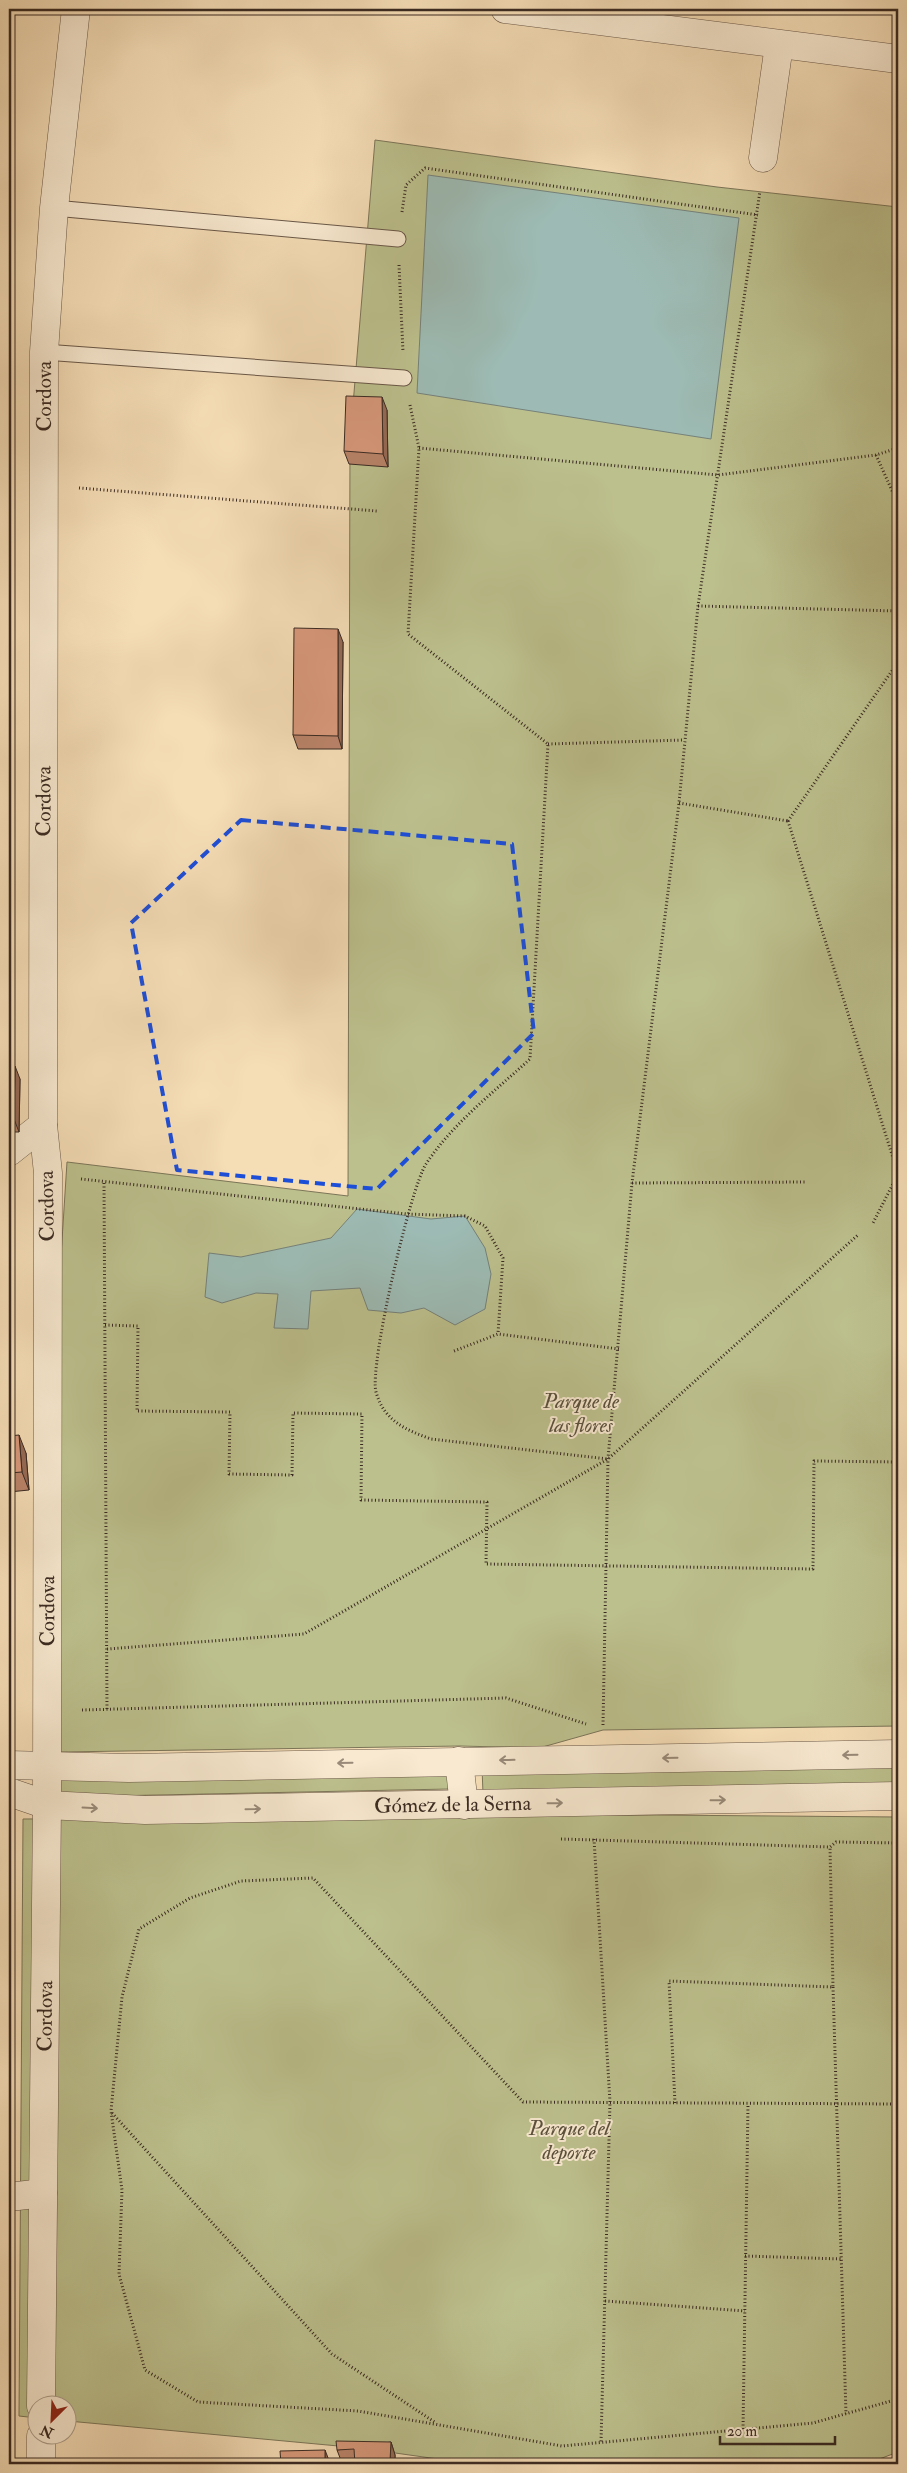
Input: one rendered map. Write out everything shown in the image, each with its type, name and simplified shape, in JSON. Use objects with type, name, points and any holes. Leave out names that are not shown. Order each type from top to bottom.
[{"type":"street","name":"Cordova","points":[[41,2396],[47,1806],[48,1173],[43,1125],[44,352],[54,208],[76,9]]},
{"type":"street","points":[[505,9],[898,59]]},
{"type":"street","points":[[764,158],[779,45]]},
{"type":"street","points":[[9,1152],[43,1125]]},
{"type":"street","name":"Gómez de la Serna","points":[[9,1765],[129,1768],[898,1754]]},
{"type":"street","points":[[459,1761],[464,1805]]},
{"type":"street","name":"Gómez de la Serna","points":[[9,1792],[47,1806],[145,1810],[898,1796]]},
{"type":"street","points":[[9,2197],[43,2193]]},
{"type":"street","points":[[41,2446],[41,2464]]},
{"type":"lane","points":[[54,208],[398,240]]},
{"type":"lane","points":[[44,352],[404,378]]},
{"type":"path","points":[[603,1730],[608,1459],[632,1183],[679,803],[698,606],[758,216],[764,158]]},
{"type":"path","points":[[684,740],[548,744],[408,634],[418,448],[404,378],[398,240],[406,186],[425,168],[758,216]]},
{"type":"path","points":[[418,448],[718,475],[876,455],[898,448]]},
{"type":"path","points":[[876,455],[898,504]]},
{"type":"path","points":[[43,485],[377,511]]},
{"type":"path","points":[[698,606],[898,611]]},
{"type":"path","points":[[788,821],[898,662]]},
{"type":"path","points":[[548,744],[530,1059],[448,1136],[425,1166],[407,1214],[376,1364],[374,1382],[376,1394],[386,1413],[406,1431],[431,1439],[608,1459]]},
{"type":"path","points":[[679,803],[788,821]]},
{"type":"path","points":[[788,821],[898,1174],[873,1223]]},
{"type":"path","points":[[48,1173],[104,1183],[407,1214],[466,1216],[485,1226],[503,1258],[498,1334]]},
{"type":"path","points":[[632,1183],[807,1182]]},
{"type":"path","points":[[104,1183],[107,1710]]},
{"type":"path","points":[[107,1649],[304,1634],[608,1459],[859,1234]]},
{"type":"path","points":[[105,1325],[138,1326],[137,1411],[230,1412],[229,1474],[292,1475],[293,1413],[362,1414],[361,1500],[487,1502],[486,1564],[813,1569],[814,1461],[898,1462]]},
{"type":"path","points":[[454,1351],[498,1334],[619,1349]]},
{"type":"path","points":[[46,1712],[506,1698],[594,1727]]},
{"type":"path","points":[[554,1839],[830,1847],[836,1842],[898,1843]]},
{"type":"path","points":[[594,1839],[610,2102],[601,2442]]},
{"type":"path","points":[[830,1847],[846,2414]]},
{"type":"path","points":[[898,2104],[836,2102],[748,2104],[523,2102],[313,1878],[241,1880],[190,1898],[140,1929],[122,1997],[111,2112],[122,2190],[119,2274],[145,2370],[198,2402],[358,2410],[562,2446],[813,2422],[898,2399]]},
{"type":"path","points":[[675,2103],[669,1981],[833,1987]]},
{"type":"path","points":[[743,2429],[748,2104]]},
{"type":"path","points":[[111,2112],[332,2354],[439,2424]]},
{"type":"path","points":[[746,2256],[841,2259]]},
{"type":"path","points":[[605,2301],[745,2311]]},
{"type":"highlighted area","points":[[241,820],[512,844],[534,1033],[377,1189],[177,1170],[131,923]]},
{"type":"green space","name":"Parque de las flores","points":[[375,140],[717,187],[898,207],[898,1726],[603,1730],[539,1748],[460,1746],[60,1752],[48,1461],[67,1162],[348,1196],[350,441]]},
{"type":"green space","points":[[898,1764],[898,1788],[483,1794],[482,1767]]},
{"type":"green space","points":[[450,1767],[449,1789],[60,1797],[60,1771]]},
{"type":"green space","name":"Parque del deporte","points":[[654,1815],[898,1817],[898,2452],[866,2464],[473,2464],[360,2448],[78,2422],[78,2396],[28,2396],[28,2417],[19,2416],[23,1819]]},
{"type":"water","points":[[428,175],[739,218],[711,439],[417,393]]},
{"type":"water","points":[[357,1209],[431,1219],[465,1216],[485,1248],[491,1274],[485,1309],[455,1325],[424,1308],[401,1313],[368,1310],[360,1288],[311,1291],[308,1329],[274,1328],[278,1294],[256,1293],[222,1303],[205,1297],[209,1253],[241,1257],[331,1238]]},
{"type":"building","points":[[346,396],[382,397],[383,454],[344,451]]},
{"type":"building","points":[[294,628],[338,629],[338,736],[293,735]]},
{"type":"building","points":[[9,1066],[15,1066],[14,1119],[9,1119]]},
{"type":"building","points":[[19,1435],[22,1472],[9,1473],[9,1436]]},
{"type":"building","points":[[336,2441],[391,2442],[390,2461],[378,2461],[378,2464],[355,2464],[354,2449],[337,2450]]},
{"type":"building","points":[[325,2450],[325,2464],[281,2464],[280,2451]]}]
